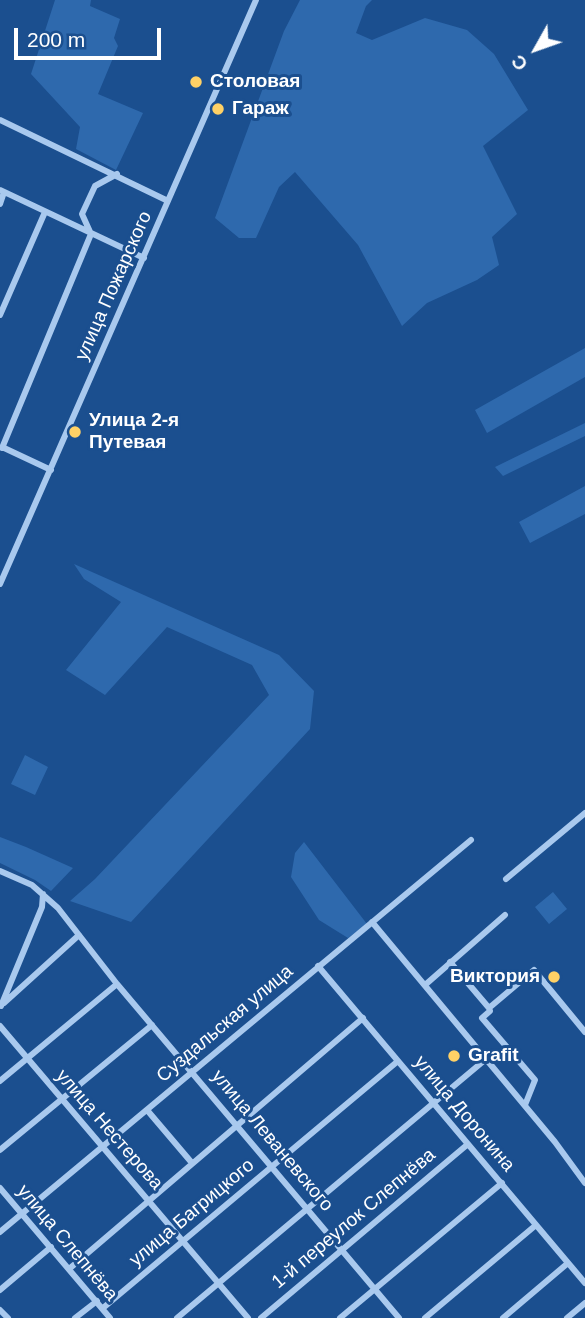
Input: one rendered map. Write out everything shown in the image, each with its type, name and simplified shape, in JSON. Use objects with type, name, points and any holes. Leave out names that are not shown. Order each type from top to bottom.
[{"type":"street","name":"улица Пожарского","points":[[0,584],[256,0]]},
{"type":"street","points":[[0,120],[169,201]]},
{"type":"street","points":[[51,470],[1,447],[92,234],[82,214],[95,186],[117,174]]},
{"type":"street","points":[[0,204],[2,191],[144,257]]},
{"type":"street","points":[[0,315],[45,212]]},
{"type":"street","points":[[506,879],[585,813]]},
{"type":"street","name":"Суздальская улица","points":[[0,1232],[471,840]]},
{"type":"street","name":"улица Леваневского","points":[[0,871],[32,885],[43,894],[399,1318]]},
{"type":"street","points":[[0,1006],[42,906],[43,894]]},
{"type":"street","points":[[425,985],[505,915]]},
{"type":"street","points":[[372,922],[525,1105],[585,1182]]},
{"type":"street","points":[[0,1006],[79,935]]},
{"type":"street","points":[[450,962],[489,1008]]},
{"type":"street","name":"улица Доронина","points":[[318,966],[585,1283]]},
{"type":"street","points":[[525,1105],[535,1080],[482,1018],[490,1011],[489,1008],[534,970],[585,1032]]},
{"type":"street","points":[[0,1081],[117,984]]},
{"type":"street","points":[[69,1269],[363,1018]]},
{"type":"street","points":[[0,1150],[152,1025]]},
{"type":"street","name":"улица Нестерова","points":[[0,1026],[248,1318]]},
{"type":"street","points":[[177,1318],[486,1059]]},
{"type":"street","name":"улица Багрицкого","points":[[103,1308],[398,1061]]},
{"type":"street","points":[[147,1110],[192,1163]]},
{"type":"street","name":"1-й переулок Слепнёва","points":[[261,1318],[468,1143]]},
{"type":"street","points":[[340,1318],[502,1183]]},
{"type":"street","name":"улица Слепнёва","points":[[0,1188],[110,1318]]},
{"type":"street","points":[[425,1318],[536,1225]]},
{"type":"street","points":[[0,1290],[51,1247]]},
{"type":"street","points":[[506,1317],[568,1263]]},
{"type":"street","points":[[75,1318],[97,1301]]},
{"type":"street","points":[[567,1318],[585,1303]]},
{"type":"street","points":[[0,1310],[8,1318]]},
{"type":"shaded area","points":[[55,0],[91,0],[90,6],[120,19],[114,38],[118,46],[98,94],[143,113],[116,170],[76,149],[80,127],[31,74]]},
{"type":"shaded area","points":[[300,0],[372,0],[366,6],[356,33],[372,40],[425,18],[467,30],[494,54],[528,110],[483,146],[517,214],[492,237],[499,265],[477,280],[427,303],[402,326],[358,245],[295,172],[279,187],[256,238],[239,238],[215,218],[284,31]]},
{"type":"shaded area","points":[[585,348],[585,377],[487,433],[475,410]]},
{"type":"shaded area","points":[[585,423],[585,436],[503,476],[495,467]]},
{"type":"shaded area","points":[[585,486],[585,514],[530,543],[519,522]]},
{"type":"shaded area","points":[[74,564],[279,655],[314,691],[310,729],[131,922],[70,901],[95,879],[269,695],[252,665],[167,627],[105,695],[66,670],[121,602],[84,579]]},
{"type":"shaded area","points":[[25,755],[48,767],[35,795],[11,784]]},
{"type":"shaded area","points":[[0,837],[73,868],[51,891],[0,863]]},
{"type":"shaded area","points":[[304,842],[367,924],[348,938],[319,920],[291,877],[295,853]]},
{"type":"shaded area","points":[[553,892],[567,909],[549,924],[535,907]]},
{"type":"place","name":"Столовая","points":[[196,82]]},
{"type":"place","name":"Гараж","points":[[218,109]]},
{"type":"place","name":"Улица 2-я Путевая","points":[[75,432]]},
{"type":"place","name":"Виктория","points":[[554,977]]},
{"type":"place","name":"Grafit","points":[[454,1056]]}]
